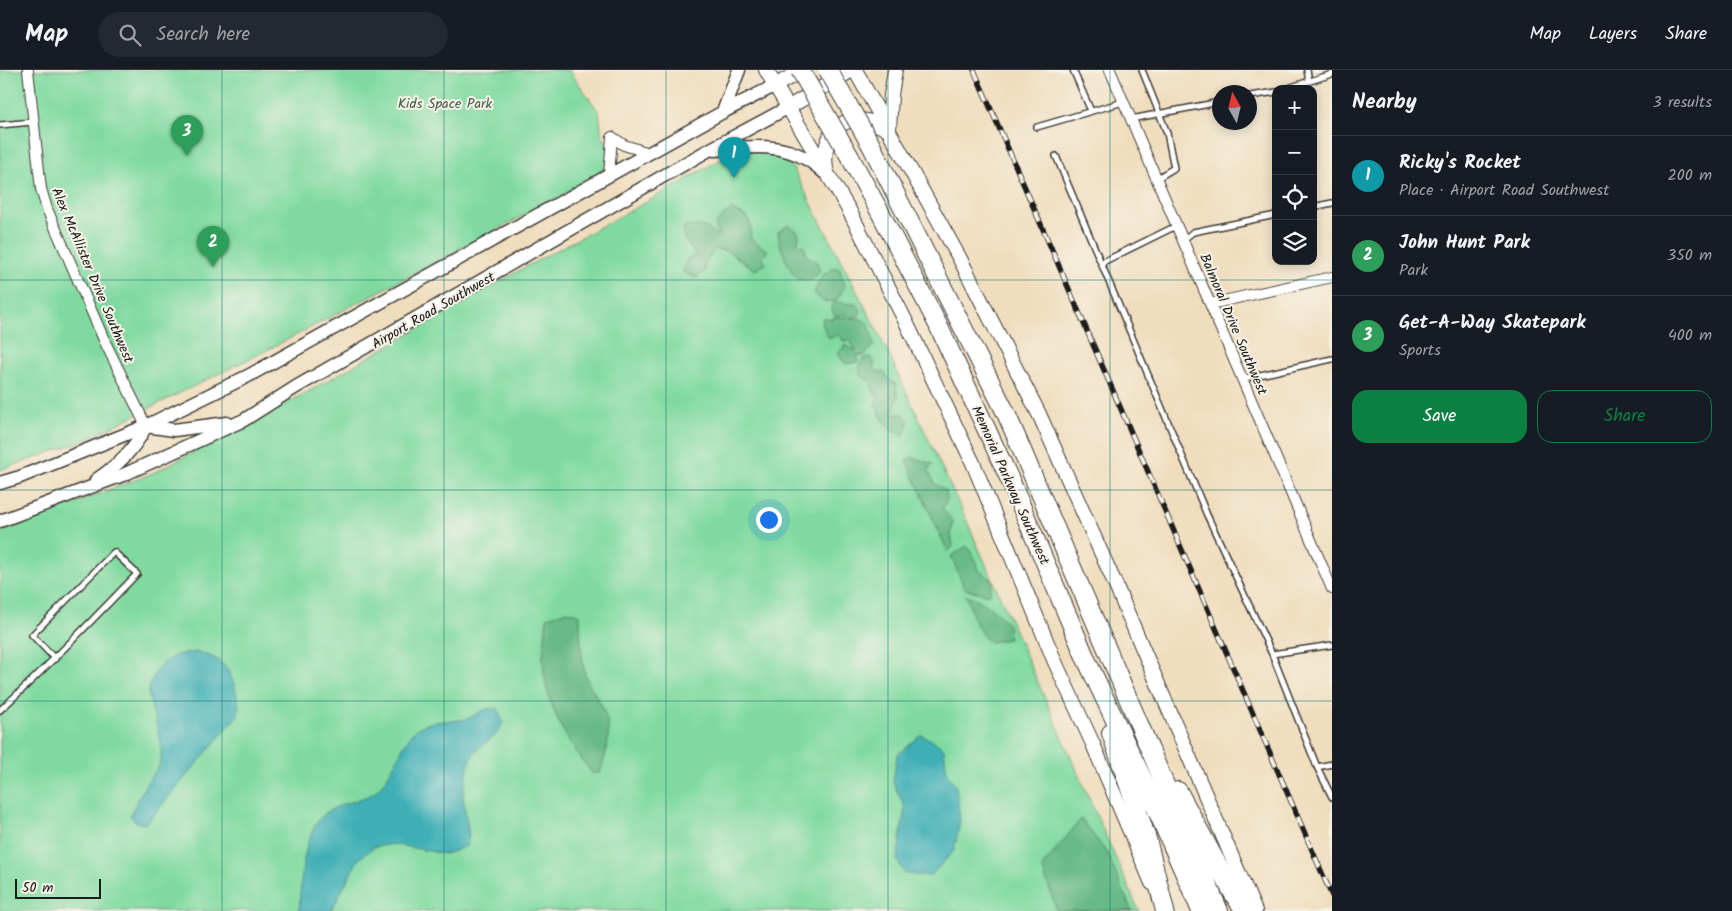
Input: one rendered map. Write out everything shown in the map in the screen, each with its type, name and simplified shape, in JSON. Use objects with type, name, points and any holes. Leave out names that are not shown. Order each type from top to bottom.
[{"type":"highway","name":"Memorial Parkway Southwest","points":[[802,70],[885,222],[1012,482],[1086,660],[1148,790],[1201,911]]},
{"type":"highway","name":"Memorial Parkway Southwest","points":[[828,70],[870,145],[1006,412],[1219,911]]},
{"type":"highway","points":[[1086,660],[1146,839],[1165,911]]},
{"type":"highway","points":[[1126,692],[1234,895],[1245,911]]},
{"type":"main road","points":[[766,70],[849,210],[906,322],[973,463],[1055,662],[1092,742],[1165,911]]},
{"type":"main road","points":[[776,85],[802,70]]},
{"type":"main road","points":[[854,70],[960,259],[1038,414],[1113,579],[1255,911]]},
{"type":"main road","name":"Airport Road Southwest","points":[[789,107],[854,70]]},
{"type":"main road","points":[[889,131],[891,95],[895,70]]},
{"type":"main road","points":[[827,174],[824,158],[826,144],[830,134],[840,126],[851,120],[862,119],[876,123],[889,131]]},
{"type":"street","name":"Alex McAllister Drive Southwest","points":[[28,70],[41,189],[47,209],[105,342],[146,426]]},
{"type":"street","points":[[723,112],[739,70]]},
{"type":"street","name":"Balmoral Drive Southwest","points":[[1110,70],[1332,589]]},
{"type":"street","points":[[0,484],[146,426],[248,376],[723,112],[776,85]]},
{"type":"street","name":"Airport Road Southwest","points":[[0,520],[122,475],[244,420],[296,387],[707,151],[789,107]]},
{"type":"street","points":[[609,176],[612,137],[624,145],[649,153]]},
{"type":"street","points":[[707,151],[762,146],[785,150],[808,160],[827,174]]},
{"type":"street","points":[[1210,304],[1332,277]]},
{"type":"street","points":[[146,426],[174,430],[244,420]]},
{"type":"street","points":[[83,490],[118,465],[130,452],[146,426]]},
{"type":"lane","points":[[1073,70],[1091,111]]},
{"type":"lane","points":[[1142,70],[1161,113],[1174,168],[1156,178]]},
{"type":"lane","points":[[1307,70],[1310,81]]},
{"type":"lane","points":[[1298,85],[1332,74]]},
{"type":"lane","points":[[1257,95],[1272,93]]},
{"type":"lane","points":[[1036,127],[1124,102]]},
{"type":"lane","points":[[1131,119],[1212,103]]},
{"type":"lane","points":[[0,125],[34,122]]},
{"type":"lane","points":[[1056,156],[1206,515],[1272,654],[1317,767],[1332,797]]},
{"type":"lane","points":[[1317,206],[1332,203]]},
{"type":"lane","points":[[1183,241],[1193,232],[1272,216]]},
{"type":"lane","points":[[1101,263],[1176,226]]},
{"type":"lane","points":[[1242,379],[1332,359]]},
{"type":"lane","points":[[0,710],[55,659],[137,574],[114,552],[32,635],[55,659]]},
{"type":"lane","points":[[1272,654],[1332,645]]},
{"type":"lane","points":[[1317,767],[1332,764]]},
{"type":"green space","name":"Kids Space Park","points":[[0,70],[569,70],[599,112],[602,135],[608,146],[609,159],[603,171],[569,192],[281,343],[83,441],[0,470]]},
{"type":"green space","points":[[756,150],[786,155],[880,336],[964,515],[1139,911],[0,911],[0,532],[153,473],[315,388],[525,267],[643,204],[725,157],[738,151]]},
{"type":"green space","points":[[732,210],[746,217],[751,227],[750,238],[768,251],[763,258],[766,264],[755,270],[729,252],[715,249],[704,265],[705,271],[697,278],[683,272],[687,259],[696,256],[684,239],[684,227],[704,227],[718,235],[715,225],[726,213]]},
{"type":"green space","points":[[788,225],[797,231],[799,235],[798,244],[804,246],[807,256],[817,262],[820,272],[811,280],[797,279],[784,257],[778,232]]},
{"type":"green space","points":[[835,267],[840,270],[845,286],[837,300],[824,302],[814,293],[823,274],[826,274]]},
{"type":"green space","points":[[834,302],[856,304],[861,310],[859,316],[850,318],[861,319],[869,324],[874,345],[864,356],[857,355],[858,362],[845,364],[838,354],[845,345],[856,351],[850,340],[843,341],[840,335],[829,338],[824,328],[823,317],[831,319],[837,317],[847,318],[845,314],[835,316],[831,308]]},
{"type":"green space","points":[[870,357],[874,363],[875,370],[885,373],[888,379],[896,384],[898,397],[892,414],[904,414],[909,421],[903,437],[887,426],[874,404],[878,399],[872,388],[871,380],[860,375],[860,364],[865,358]]},
{"type":"green space","points":[[911,457],[933,464],[928,470],[935,484],[946,490],[947,500],[942,509],[953,521],[951,535],[953,546],[948,552],[906,460]]},
{"type":"green space","points":[[967,546],[976,560],[977,569],[993,581],[989,595],[965,589],[951,556]]},
{"type":"green space","points":[[966,595],[984,603],[1008,624],[1009,639],[990,642],[985,638],[978,627]]},
{"type":"green space","points":[[568,611],[580,615],[585,674],[599,700],[608,725],[607,749],[600,773],[592,773],[573,747],[557,719],[551,704],[544,673],[543,656],[547,617]]},
{"type":"green space","points":[[1081,819],[1107,853],[1132,911],[1057,911],[1042,867]]},
{"type":"water","points":[[196,652],[218,660],[231,675],[239,706],[238,715],[146,824],[139,823],[130,815],[146,784],[159,766],[161,756],[161,743],[148,693],[150,683],[156,672],[167,660],[184,653]]},
{"type":"water","points":[[498,708],[503,722],[496,735],[475,751],[468,766],[463,796],[469,837],[466,846],[444,854],[393,844],[374,847],[358,860],[331,911],[299,911],[302,871],[308,841],[321,818],[330,810],[376,791],[391,771],[415,730],[428,723],[466,719],[484,710]]},
{"type":"water","points":[[921,735],[934,741],[944,749],[947,774],[956,786],[960,821],[954,851],[930,876],[905,874],[897,860],[905,807],[893,783],[897,755]]},
{"type":"railway","points":[[974,70],[1332,896]]},
{"type":"place","name":"Get-A-Way Skatepark","points":[[187,156]]},
{"type":"place","name":"Ricky's Rocket","points":[[734,178]]},
{"type":"place","name":"John Hunt Park","points":[[213,267]]}]
